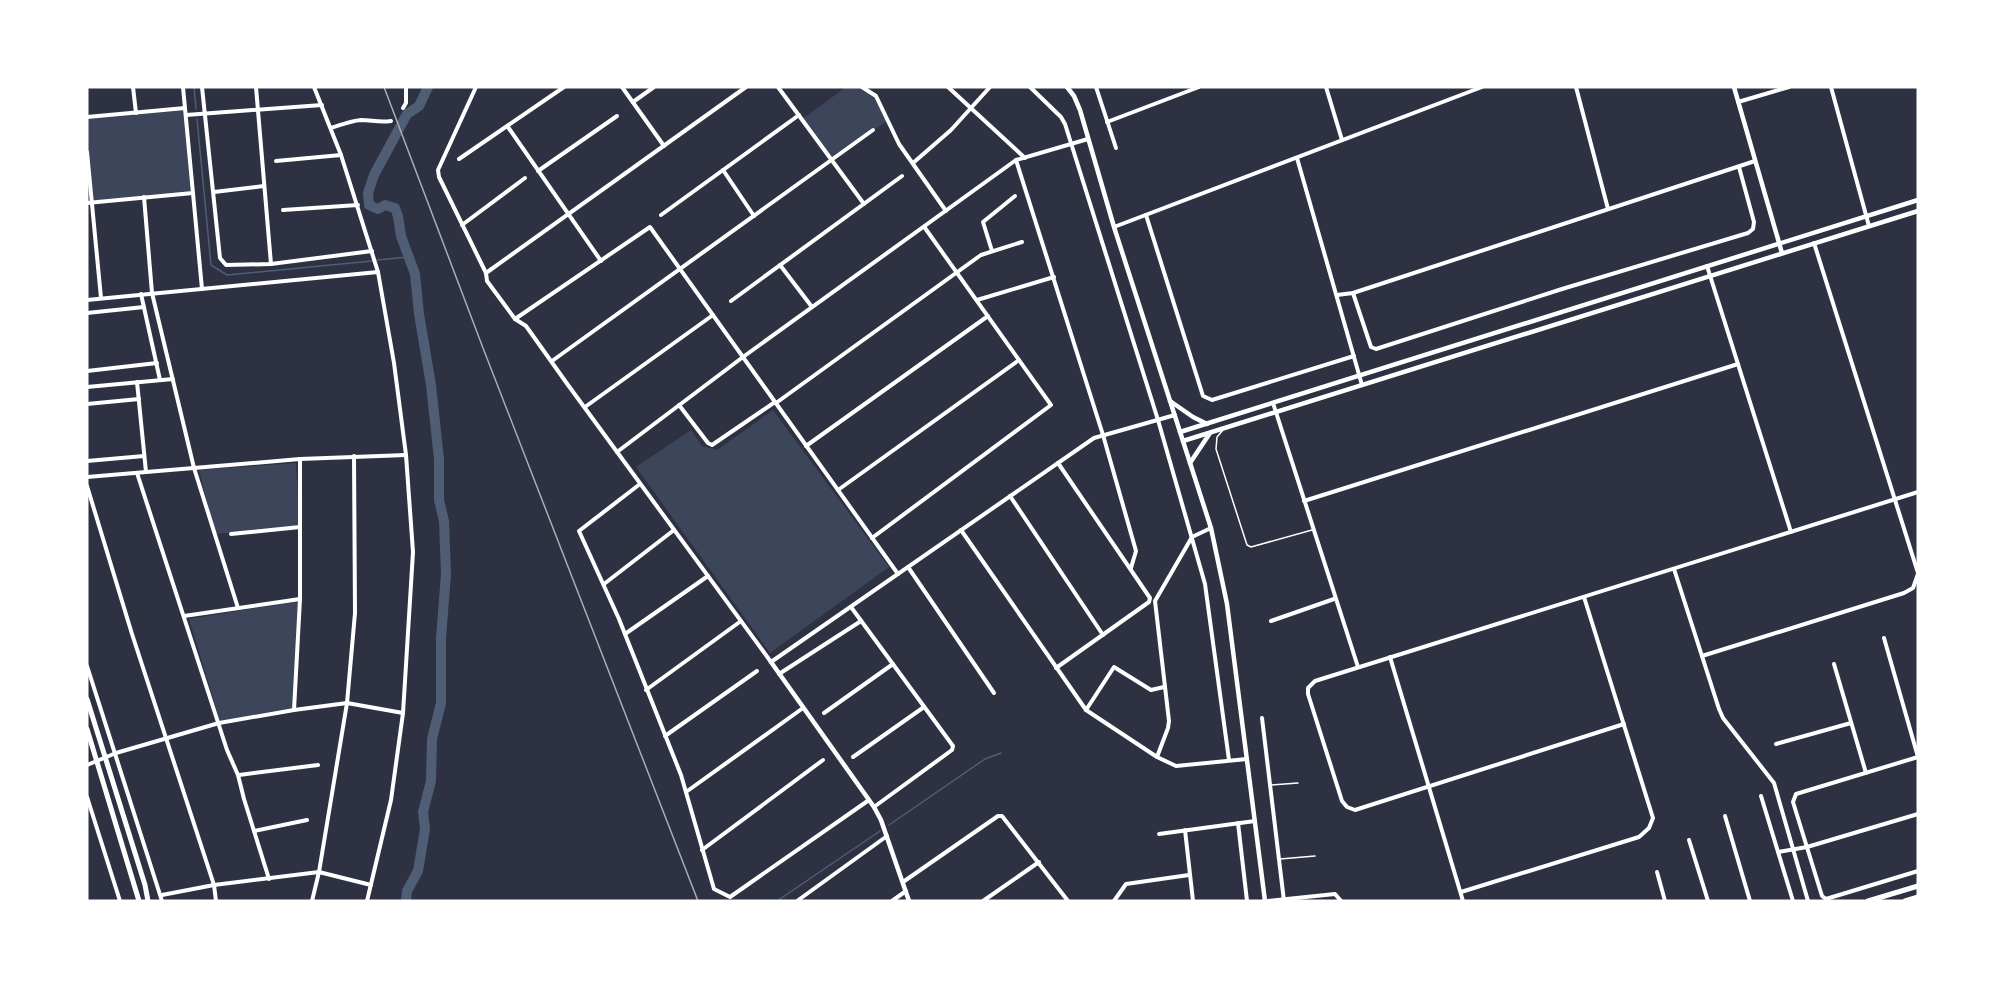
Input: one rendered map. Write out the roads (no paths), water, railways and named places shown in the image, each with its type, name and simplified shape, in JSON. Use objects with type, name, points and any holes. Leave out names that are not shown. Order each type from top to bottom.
[{"type":"main road","points":[[87,699],[148,901]]},
{"type":"main road","points":[[87,729],[139,901]]},
{"type":"main road","points":[[1868,901],[1918,886]]},
{"type":"main road","points":[[1905,901],[1918,897]]},
{"type":"street","points":[[133,87],[136,113]]},
{"type":"street","points":[[183,87],[202,288]]},
{"type":"street","points":[[201,87],[220,258],[226,265],[271,264],[372,251]]},
{"type":"street","points":[[256,87],[271,264]]},
{"type":"street","points":[[314,87],[341,154],[378,272],[394,363],[406,454],[413,552],[403,713],[391,800],[367,901]]},
{"type":"street","points":[[403,108],[406,103],[406,87]]},
{"type":"street","points":[[476,87],[438,170],[439,177],[486,273],[487,281],[515,319],[526,326],[552,361],[874,807],[887,836],[909,901]]},
{"type":"street","points":[[459,159],[564,87]]},
{"type":"street","points":[[622,87],[664,146]]},
{"type":"street","points":[[633,102],[654,87]]},
{"type":"street","points":[[486,273],[746,87]]},
{"type":"street","points":[[778,87],[864,204]]},
{"type":"street","points":[[862,87],[876,96],[899,144],[946,211]]},
{"type":"street","points":[[948,87],[1024,158]]},
{"type":"street","points":[[913,163],[951,130],[990,87]]},
{"type":"street","points":[[1030,87],[1061,117],[1072,144],[1158,420],[1205,584],[1229,760]]},
{"type":"street","points":[[1067,87],[1080,110],[1114,227],[1211,528],[1227,604],[1267,901],[1335,894],[1339,899]]},
{"type":"street","points":[[1096,87],[1116,148]]},
{"type":"street","points":[[1107,122],[1199,87]]},
{"type":"street","points":[[1326,87],[1342,140]]},
{"type":"street","points":[[1114,227],[1482,87]]},
{"type":"street","points":[[1576,87],[1608,209]]},
{"type":"street","points":[[1734,87],[1782,253]]},
{"type":"street","points":[[1738,102],[1789,87]]},
{"type":"street","points":[[1831,87],[1869,226]]},
{"type":"street","points":[[186,115],[322,105]]},
{"type":"street","points":[[87,117],[185,108]]},
{"type":"street","points":[[661,215],[799,115]]},
{"type":"street","points":[[538,171],[617,116]]},
{"type":"street","points":[[331,128],[352,121],[364,120],[378,123],[391,121]]},
{"type":"street","points":[[508,127],[601,261]]},
{"type":"street","points":[[552,361],[873,130]]},
{"type":"street","points":[[617,452],[743,357],[925,228],[1016,160],[1088,139]]},
{"type":"street","points":[[87,152],[101,298]]},
{"type":"street","points":[[276,161],[341,154]]},
{"type":"street","points":[[1297,158],[1362,385]]},
{"type":"street","points":[[1016,160],[1103,435],[1136,551],[1131,568]]},
{"type":"street","points":[[1337,295],[1353,292],[1755,161]]},
{"type":"street","points":[[1353,292],[1371,347],[1376,348],[1748,233],[1753,229],[1754,222],[1739,167]]},
{"type":"street","points":[[723,170],[754,216]]},
{"type":"street","points":[[731,301],[902,176]]},
{"type":"street","points":[[462,225],[525,178]]},
{"type":"street","points":[[214,192],[264,186]]},
{"type":"street","points":[[87,203],[193,193]]},
{"type":"street","points":[[992,251],[983,222],[1015,196]]},
{"type":"street","points":[[144,197],[152,293],[194,468],[238,608]]},
{"type":"street","points":[[1180,432],[1918,200]]},
{"type":"street","points":[[283,210],[358,205]]},
{"type":"street","points":[[1183,441],[1918,211]]},
{"type":"street","points":[[1146,215],[1203,396],[1212,400],[1354,356]]},
{"type":"street","points":[[515,319],[650,226],[898,574]]},
{"type":"street","points":[[872,538],[1051,405],[925,228]]},
{"type":"street","points":[[679,405],[708,443],[712,445],[776,403],[981,255],[1022,242]]},
{"type":"street","points":[[1702,657],[1904,593],[1913,588],[1918,574],[1814,243]]},
{"type":"street","points":[[780,265],[812,307]]},
{"type":"street","points":[[1707,266],[1791,532]]},
{"type":"street","points":[[87,300],[378,272]]},
{"type":"street","points":[[977,300],[1054,277]]},
{"type":"street","points":[[141,294],[160,380]]},
{"type":"street","points":[[87,313],[144,307]]},
{"type":"street","points":[[585,407],[713,315]]},
{"type":"street","points":[[806,446],[988,316]]},
{"type":"street","points":[[838,490],[1019,360]]},
{"type":"street","points":[[87,371],[157,363]]},
{"type":"street","points":[[1304,501],[1738,364]]},
{"type":"street","points":[[87,387],[173,379]]},
{"type":"street","points":[[137,382],[146,472]]},
{"type":"street","points":[[87,404],[139,399]]},
{"type":"street","points":[[1170,401],[1207,424]]},
{"type":"street","points":[[1272,403],[1358,668]]},
{"type":"street","points":[[771,662],[1094,438],[1175,415]]},
{"type":"street","points":[[1190,463],[1210,433]]},
{"type":"street","points":[[87,477],[300,459],[406,454]]},
{"type":"street","points":[[87,461],[144,456]]},
{"type":"street","points":[[312,901],[319,872],[347,703],[355,614],[354,456]]},
{"type":"street","points":[[294,710],[300,599],[300,459]]},
{"type":"street","points":[[1056,668],[1149,602],[1150,598],[1058,463]]},
{"type":"street","points":[[137,473],[238,775],[269,879]]},
{"type":"street","points":[[640,484],[579,531],[625,634],[665,736],[686,792],[714,889],[730,897],[869,800]]},
{"type":"street","points":[[87,486],[132,634],[168,738],[214,885],[216,901]]},
{"type":"street","points":[[1624,724],[1355,810],[1347,807],[1342,801],[1308,688],[1315,681],[1918,492]]},
{"type":"street","points":[[1010,496],[1103,634]]},
{"type":"street","points":[[231,534],[300,527]]},
{"type":"street","points":[[1157,757],[1169,725],[1155,601],[1192,537],[1211,528]]},
{"type":"street","points":[[604,584],[674,530]]},
{"type":"street","points":[[961,530],[1086,710],[1157,757],[1179,766],[1247,759]]},
{"type":"street","points":[[908,567],[994,693]]},
{"type":"street","points":[[1674,569],[1723,718],[1774,783],[1808,901]]},
{"type":"street","points":[[625,634],[708,576]]},
{"type":"street","points":[[1461,892],[1639,837],[1649,828],[1653,818],[1584,597]]},
{"type":"street","points":[[184,616],[300,599]]},
{"type":"street","points":[[1271,621],[1334,599]]},
{"type":"street","points":[[851,607],[953,746],[952,750],[874,807]]},
{"type":"street","points":[[646,690],[741,621]]},
{"type":"street","points":[[779,674],[861,621]]},
{"type":"street","points":[[1884,638],[1918,757],[1796,794],[1794,798],[1822,896],[1826,898],[1918,871]]},
{"type":"street","points":[[1390,657],[1463,901]]},
{"type":"street","points":[[824,713],[893,664]]},
{"type":"street","points":[[1834,664],[1866,772]]},
{"type":"street","points":[[87,666],[162,895],[162,901]]},
{"type":"street","points":[[1086,710],[1114,667],[1151,690],[1164,687]]},
{"type":"street","points":[[665,736],[757,672]]},
{"type":"street","points":[[87,765],[116,753],[219,723],[294,710],[347,703],[403,713]]},
{"type":"street","points":[[853,757],[924,707]]},
{"type":"street","points":[[686,792],[803,708]]},
{"type":"street","points":[[1262,718],[1283,900]]},
{"type":"street","points":[[1776,744],[1851,723]]},
{"type":"street","points":[[702,850],[823,760]]},
{"type":"street","points":[[238,775],[318,765]]},
{"type":"street","points":[[1761,796],[1793,901]]},
{"type":"street","points":[[87,797],[120,901]]},
{"type":"street","points":[[1778,852],[1807,847],[1918,814]]},
{"type":"street","points":[[903,882],[998,816],[1002,816],[1068,901]]},
{"type":"street","points":[[1725,816],[1750,901]]},
{"type":"street","points":[[254,831],[307,820]]},
{"type":"street","points":[[1159,834],[1255,821]]},
{"type":"street","points":[[1238,823],[1247,901]]},
{"type":"street","points":[[1185,830],[1193,901]]},
{"type":"street","points":[[797,901],[887,836]]},
{"type":"street","points":[[1689,840],[1708,901]]},
{"type":"street","points":[[982,901],[1039,862]]},
{"type":"street","points":[[162,895],[214,885],[319,872],[371,885]]},
{"type":"street","points":[[1657,872],[1665,901]]},
{"type":"street","points":[[1114,901],[1126,884],[1189,875]]},
{"type":"street","points":[[892,901],[906,891]]},
{"type":"lane","points":[[1225,428],[1215,442],[1247,545],[1251,547],[1313,529]]},
{"type":"lane","points":[[1270,785],[1298,783]]},
{"type":"lane","points":[[1280,859],[1315,856]]},
{"type":"waterway","points":[[194,87],[196,109]]},
{"type":"waterway","points":[[406,901],[407,891],[418,871],[425,829],[423,812],[431,781],[432,739],[441,703],[441,638],[446,574],[444,521],[439,500],[439,459],[431,385],[415,274],[401,236],[395,208],[385,205],[378,209],[369,205],[368,193],[374,175],[407,114],[419,106],[428,87]]},
{"type":"waterway","points":[[197,119],[211,265],[227,275],[372,261]]},
{"type":"waterway","points":[[377,260],[409,257]]},
{"type":"waterway","points":[[889,825],[985,759],[1001,753]]},
{"type":"waterway","points":[[777,901],[880,831]]},
{"type":"railway","points":[[384,87],[698,901]]}]
